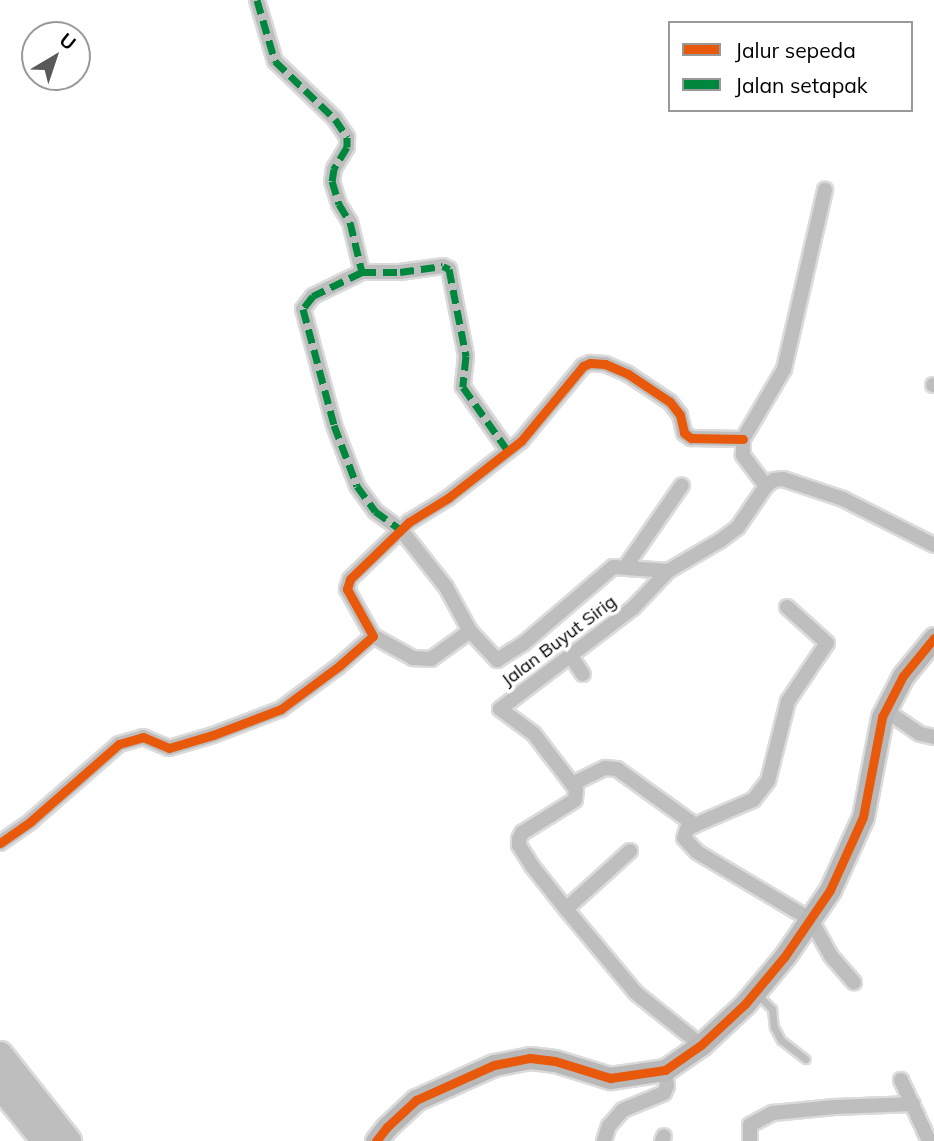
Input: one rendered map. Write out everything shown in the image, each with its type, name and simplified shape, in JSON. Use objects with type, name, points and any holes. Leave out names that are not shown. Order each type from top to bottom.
[{"type":"highway","points":[[0,1055],[17,1072],[68,1141]]},
{"type":"highway","points":[[0,1085],[45,1141]]},
{"type":"street","points":[[257,0],[275,61],[335,119],[347,137],[347,147],[334,169],[332,181],[339,204],[350,222],[362,272]]},
{"type":"street","points":[[825,190],[784,369],[743,439],[743,454],[766,486],[782,480],[843,499],[934,545]]},
{"type":"street","points":[[508,451],[464,387],[466,356],[449,269],[443,266],[400,272],[362,272],[313,296],[303,309],[334,425],[357,486],[375,511],[401,530],[446,587],[470,631],[497,660],[523,644],[613,567],[668,571]]},
{"type":"street","points":[[470,631],[431,659],[413,658],[373,636],[348,593],[347,584],[401,530],[448,498],[521,441],[576,370],[590,363],[605,364],[628,374],[670,402],[680,415],[684,432],[691,438],[743,439]]},
{"type":"street","points":[[626,566],[682,485]]},
{"type":"street","name":"Jalan Buyut Sirig","points":[[572,784],[534,734],[500,709],[633,608],[668,571],[738,527],[766,486]]},
{"type":"street","points":[[788,607],[827,643],[788,701],[764,789],[753,800],[695,825],[684,833],[688,846],[811,920],[831,956],[854,982]]},
{"type":"street","points":[[0,843],[31,821],[119,744],[143,737],[169,748],[281,709],[373,636]]},
{"type":"street","points":[[376,1141],[387,1126],[416,1100],[455,1081],[509,1061],[530,1058],[555,1061],[601,1078],[664,1070],[701,1045],[755,992],[811,920],[840,872],[863,817],[876,742],[885,710],[911,663],[934,638]]},
{"type":"street","points":[[570,655],[583,674]]},
{"type":"street","points":[[885,710],[920,734],[934,737]]},
{"type":"street","points":[[695,825],[617,769],[605,768],[572,784],[576,789],[575,800],[522,833],[519,845],[548,888],[609,965],[636,993],[701,1045]]},
{"type":"street","points":[[566,909],[629,851]]},
{"type":"street","points":[[604,1141],[609,1126],[623,1110],[664,1093],[667,1086],[664,1070]]},
{"type":"street","points":[[901,1080],[929,1141]]},
{"type":"street","points":[[750,1141],[750,1125],[774,1113],[913,1104]]},
{"type":"lane","points":[[755,992],[772,1009],[774,1027],[781,1040],[805,1059]]},
{"type":"marked path","points":[[257,0],[275,61],[335,119],[347,137],[347,147],[334,169],[332,181],[339,204],[350,222],[362,272],[313,296],[303,309],[334,425],[357,486],[375,511],[401,530]]},
{"type":"marked path","points":[[362,272],[400,272],[443,266],[449,269],[466,356],[463,387],[508,451],[511,449]]},
{"type":"cycle path","points":[[0,843],[31,821],[119,744],[143,737],[169,748],[213,735],[281,709],[339,666],[373,636],[347,589],[350,579],[409,522],[448,498],[521,441],[583,366],[590,363],[605,364],[628,374],[670,402],[680,415],[684,433],[691,438],[743,439]]},
{"type":"cycle path","points":[[376,1141],[416,1100],[494,1065],[530,1058],[555,1061],[610,1078],[665,1070],[701,1045],[745,1004],[785,956],[830,890],[863,817],[882,717],[903,676],[934,638]]}]
